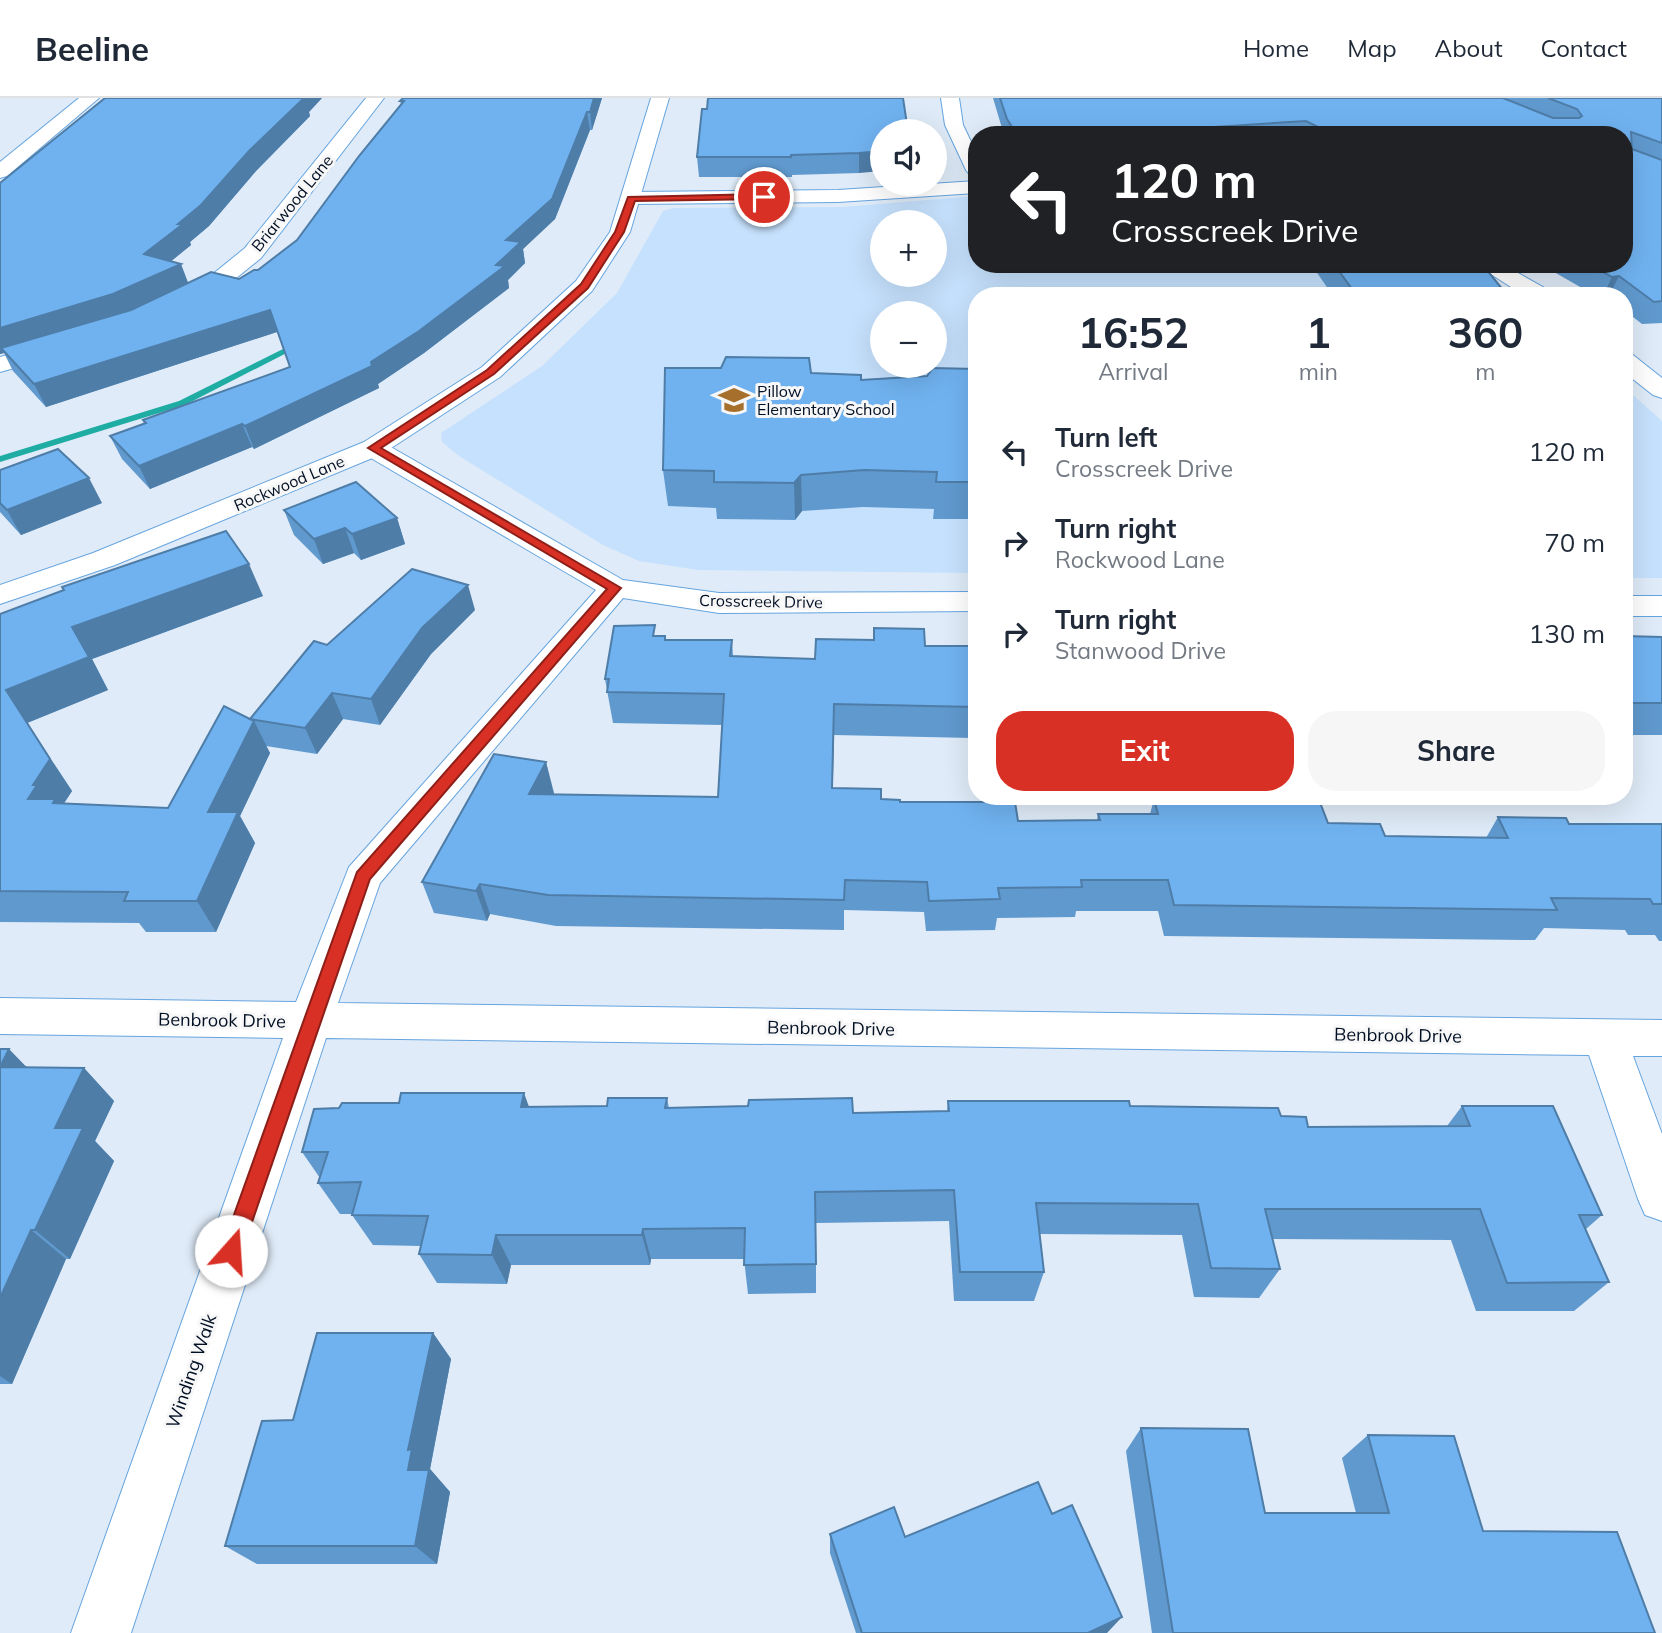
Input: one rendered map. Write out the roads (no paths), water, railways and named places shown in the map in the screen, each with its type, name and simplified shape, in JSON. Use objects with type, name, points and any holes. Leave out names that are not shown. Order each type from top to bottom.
[{"type":"street","points":[[0,172],[90,98]]},
{"type":"street","name":"Briarwood Lane","points":[[156,314],[216,283],[253,253],[375,98]]},
{"type":"street","name":"Rockwood Lane","points":[[0,595],[104,559],[373,448],[491,372],[584,286],[620,232],[660,98]]},
{"type":"street","points":[[950,98],[954,125],[968,154]]},
{"type":"street","points":[[631,198],[838,196],[968,188]]},
{"type":"street","points":[[1502,273],[1526,287]]},
{"type":"street","points":[[0,365],[85,340]]},
{"type":"street","points":[[1633,366],[1662,390]]},
{"type":"street","name":"Crosscreek Drive","points":[[373,448],[615,588],[719,603],[968,602]]},
{"type":"street","name":"Winding Walk","points":[[101,1633],[310,1022],[363,877],[615,588]]},
{"type":"street","points":[[1633,606],[1662,606]]},
{"type":"street","name":"Benbrook Drive","points":[[0,1016],[1662,1038]]},
{"type":"street","points":[[1605,1038],[1662,1199]]},
{"type":"waterway","points":[[0,459],[182,403],[302,343]]},
{"type":"place","name":"Pillow Elementary School","points":[[734,400]]}]
